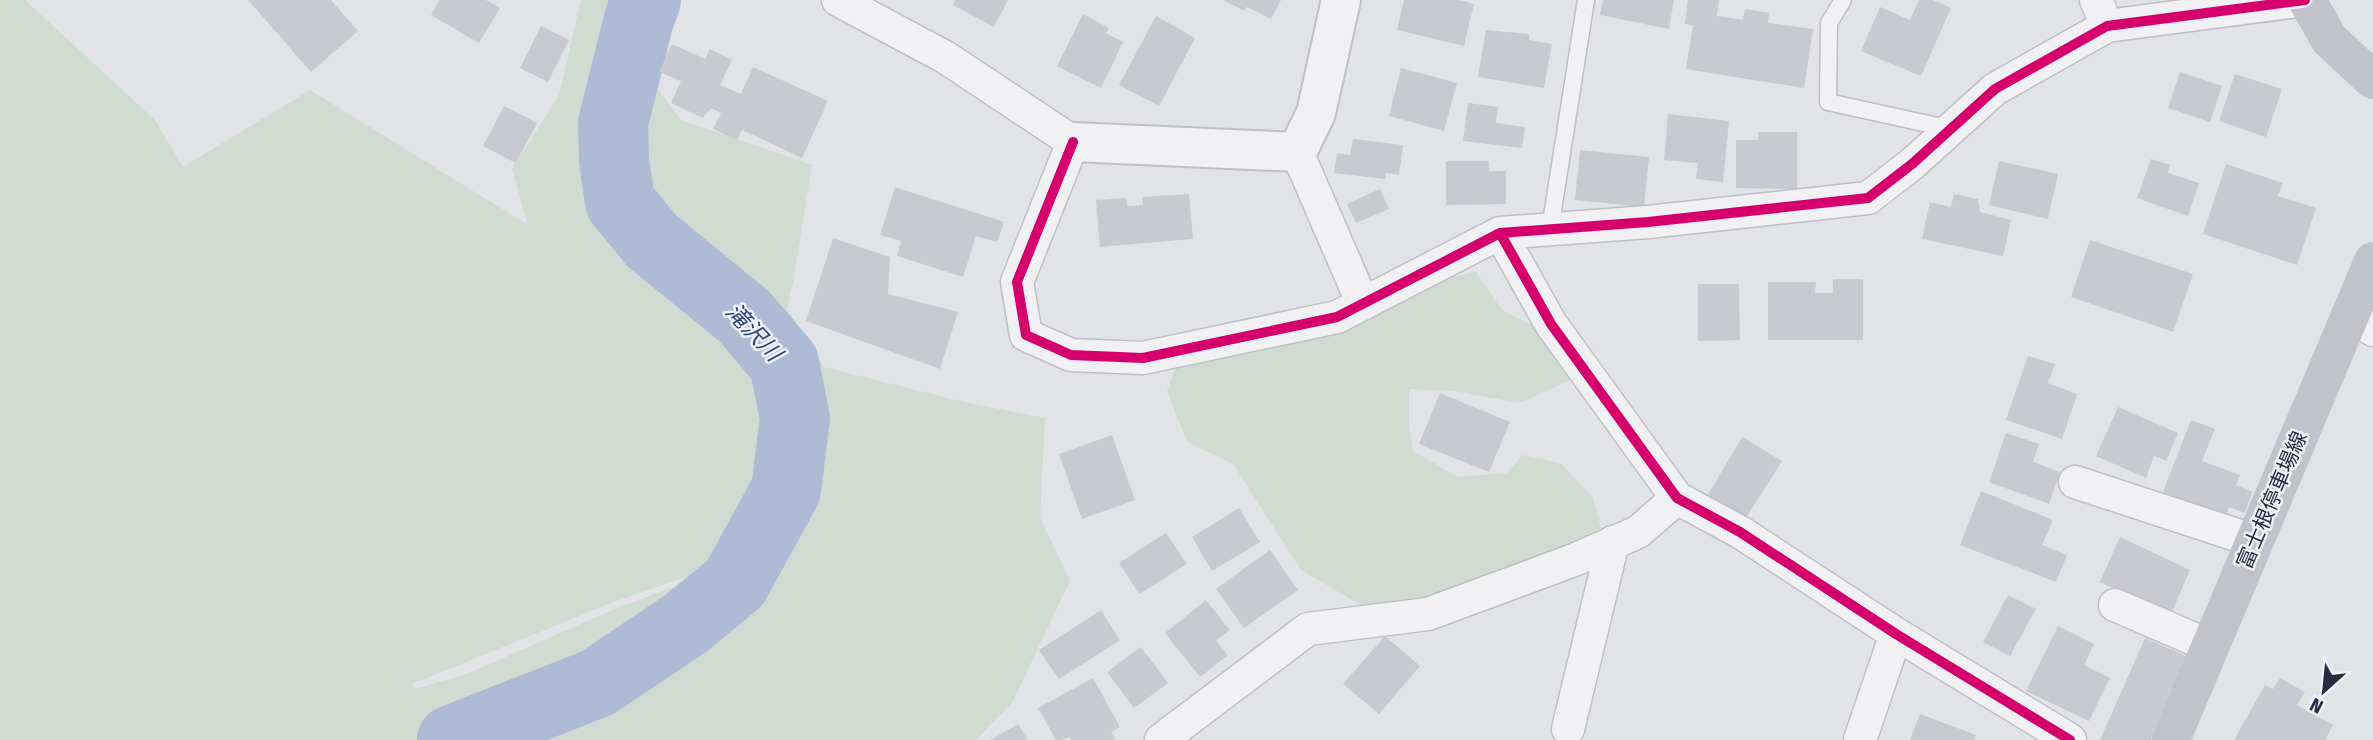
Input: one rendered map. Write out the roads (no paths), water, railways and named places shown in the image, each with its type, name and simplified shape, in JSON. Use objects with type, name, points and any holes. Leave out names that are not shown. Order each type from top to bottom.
[{"type":"main road","points":[[2306,0],[2329,39],[2373,80]]},
{"type":"main road","name":"富士根停車場線","points":[[2171,740],[2255,541],[2361,323],[2373,261]]},
{"type":"street","points":[[838,0],[946,57],[1073,142],[1297,152]]},
{"type":"street","points":[[1341,0],[1315,113],[1297,152],[1363,304]]},
{"type":"street","points":[[1073,142],[1017,282],[1026,335],[1071,355],[1143,358],[1337,317],[1500,233],[1648,222],[1868,198],[1912,164],[1995,89],[2102,13],[2306,0]]},
{"type":"street","points":[[1500,233],[1551,324],[1677,498],[1740,532],[1896,634],[2070,740]]},
{"type":"street","points":[[2076,482],[2255,541]]},
{"type":"street","points":[[1161,740],[1308,629],[1428,614],[1574,560],[1638,532],[1677,498]]},
{"type":"street","points":[[1569,729],[1613,542]]},
{"type":"street","points":[[2115,605],[2210,646]]},
{"type":"street","points":[[1860,740],[1896,634]]},
{"type":"lane","points":[[1550,229],[1586,0]]},
{"type":"lane","points":[[1843,0],[1829,23],[1828,102],[1951,129]]},
{"type":"waterway","name":"滝沢川","points":[[452,740],[597,683],[685,624],[735,583],[786,490],[795,418],[784,363],[744,316],[652,241],[620,202],[614,161],[613,123],[646,0]]}]
